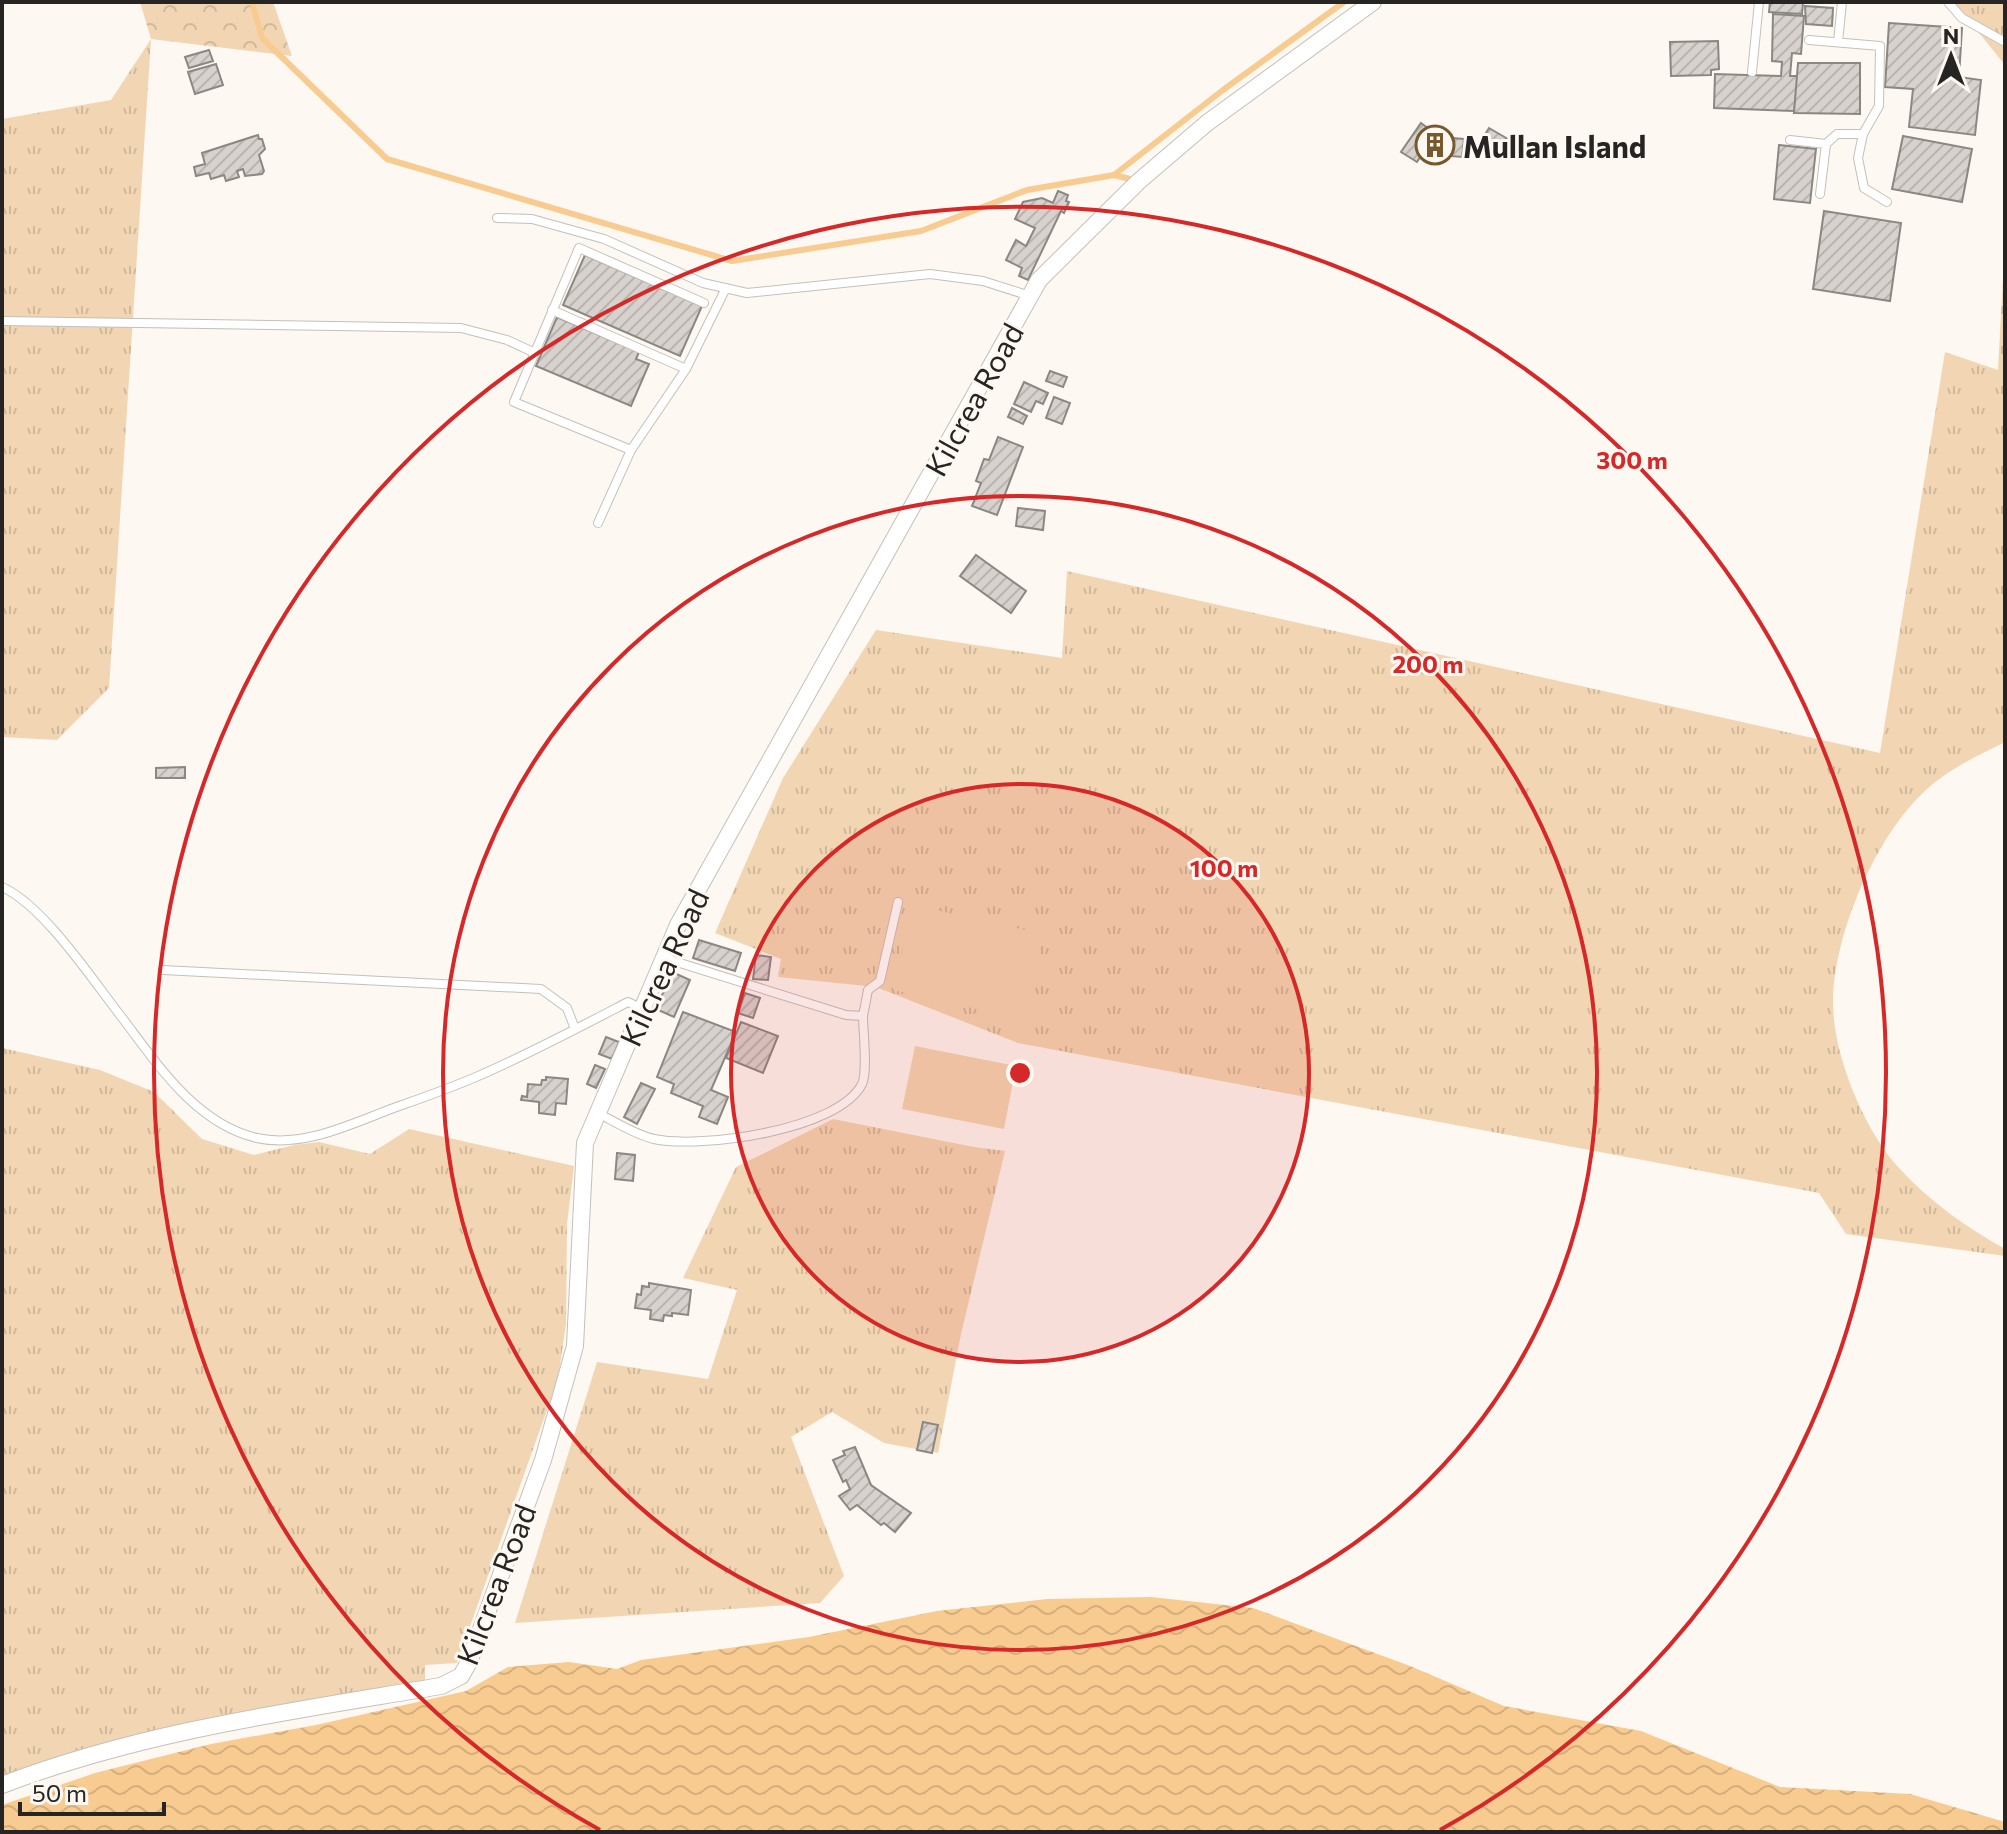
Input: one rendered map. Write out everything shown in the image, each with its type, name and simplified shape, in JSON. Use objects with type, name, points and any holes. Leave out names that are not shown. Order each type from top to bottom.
[{"type":"street","name":"Kilcrea Road","points":[[2,1785],[47,1768],[162,1736],[441,1686],[461,1676],[481,1632],[543,1460],[575,1346],[585,1143],[678,925],[1039,280],[1138,182],[1207,123],[1373,2]]},
{"type":"lane","points":[[1752,72],[1759,2]]},
{"type":"lane","points":[[1838,42],[1842,2]]},
{"type":"lane","points":[[1948,2],[1962,18],[2005,42]]},
{"type":"lane","points":[[1809,40],[1880,46],[1879,106],[1863,134],[1858,158],[1864,188],[1887,202]]},
{"type":"lane","points":[[1820,194],[1826,144],[1837,134],[1863,134]]},
{"type":"lane","points":[[1790,140],[1826,144]]},
{"type":"lane","points":[[497,218],[532,219],[604,239],[703,283],[747,293],[930,274],[983,281],[1030,296]]},
{"type":"lane","points":[[631,450],[514,402],[579,248],[704,303]]},
{"type":"lane","points":[[598,523],[631,450],[686,369],[726,288]]},
{"type":"lane","points":[[552,310],[686,369]]},
{"type":"lane","points":[[2,321],[461,328],[507,340],[533,352]]},
{"type":"lane","points":[[2,887],[11,891],[61,940],[174,1085],[206,1113],[257,1138],[297,1140],[349,1125],[476,1077],[628,1002],[643,1009]]},
{"type":"lane","points":[[597,1113],[654,1139],[719,1140],[791,1128],[846,1103],[863,1082],[863,1016],[868,990],[880,981],[898,902]]},
{"type":"lane","points":[[664,958],[846,1015],[863,1016]]},
{"type":"lane","points":[[163,970],[541,989],[567,1008],[575,1029]]},
{"type":"green space","points":[[140,2],[273,2],[292,56],[151,39]]},
{"type":"green space","points":[[1954,2],[2005,2],[2005,65]]},
{"type":"green space","points":[[151,39],[109,688],[57,740],[2,737],[2,119],[111,100]]},
{"type":"green space","points":[[2005,240],[2005,742],[1964,763],[1927,789],[1891,832],[1875,858],[1850,916],[1835,974],[1833,1001],[1838,1044],[1852,1090],[1886,1152],[1935,1202],[2005,1249],[2005,1256],[1846,1234],[1819,1193],[1018,1043],[876,987],[778,977],[781,959],[715,933],[783,778],[876,630],[1062,658],[1067,571],[1880,753],[1945,352],[1998,370]]},
{"type":"green space","points":[[913,905],[1044,934],[1025,1020],[893,990]]},
{"type":"green space","points":[[915,1046],[1016,1066],[1004,1129],[902,1109]]},
{"type":"green space","points":[[2,1048],[100,1070],[154,1092],[202,1139],[254,1155],[319,1142],[370,1154],[409,1129],[574,1166],[567,1224],[566,1324],[558,1379],[457,1663],[425,1665],[425,1682],[2,1777]]},
{"type":"green space","points":[[833,1119],[1005,1151],[961,1334],[938,1453],[884,1443],[832,1412],[791,1437],[844,1576],[820,1603],[515,1623],[597,1362],[708,1379],[737,1290],[683,1278],[736,1167]]},
{"type":"water","points":[[1151,1597],[1253,1608],[1410,1666],[1504,1706],[1641,1731],[1780,1787],[1910,1794],[2005,1822],[2005,1832],[2,1832],[2,1805],[95,1773],[211,1744],[316,1725],[466,1691],[508,1667],[569,1662],[617,1669],[641,1660],[809,1637],[937,1611],[1047,1599]]},
{"type":"building","points":[[1770,2],[1803,3],[1802,14],[1769,12]]},
{"type":"building","points":[[1805,6],[1833,8],[1832,26],[1806,24]]},
{"type":"building","points":[[1773,14],[1804,16],[1801,54],[1792,53],[1790,76],[1798,76],[1794,111],[1714,108],[1715,74],[1781,76],[1782,62],[1772,61]]},
{"type":"building","points":[[1889,23],[1962,28],[1959,77],[1981,80],[1975,135],[1909,127],[1913,89],[1885,87]]},
{"type":"building","points":[[1718,41],[1719,69],[1711,70],[1711,75],[1671,76],[1670,42]]},
{"type":"building","points":[[209,50],[213,61],[189,68],[185,57]]},
{"type":"building","points":[[1798,63],[1860,63],[1860,114],[1794,113]]},
{"type":"building","points":[[216,64],[223,85],[195,94],[188,72]]},
{"type":"building","name":"Mullan Island","points":[[1421,123],[1440,137],[1464,139],[1462,157],[1424,151],[1417,162],[1401,152]]},
{"type":"building","points":[[1489,128],[1508,139],[1500,153],[1481,141]]},
{"type":"building","points":[[258,135],[265,149],[259,155],[264,171],[262,174],[245,176],[243,169],[237,171],[239,177],[226,181],[224,175],[211,179],[209,173],[196,176],[194,167],[205,164],[202,153]]},
{"type":"building","points":[[1903,136],[1972,149],[1962,202],[1892,189]]},
{"type":"building","points":[[1779,145],[1816,149],[1810,203],[1774,199]]},
{"type":"building","points":[[1058,191],[1068,195],[1066,201],[1069,202],[1064,213],[1061,211],[1028,280],[1019,276],[1022,268],[1006,260],[1016,240],[1026,246],[1035,228],[1015,219],[1023,202],[1042,198],[1053,203]]},
{"type":"building","points":[[1824,211],[1901,223],[1890,301],[1813,289]]},
{"type":"building","points":[[585,255],[702,306],[680,356],[563,305]]},
{"type":"building","points":[[557,317],[639,352],[636,359],[649,364],[631,406],[536,366]]},
{"type":"building","points":[[1050,371],[1067,377],[1063,387],[1046,381]]},
{"type":"building","points":[[1024,382],[1048,393],[1043,404],[1036,401],[1031,412],[1014,404]]},
{"type":"building","points":[[1054,397],[1070,403],[1062,424],[1046,418]]},
{"type":"building","points":[[1012,408],[1027,416],[1023,424],[1008,417]]},
{"type":"building","points":[[998,437],[1023,447],[997,515],[972,506],[981,483],[976,481],[984,459],[989,460]]},
{"type":"building","points":[[1018,508],[1045,511],[1043,530],[1016,526]]},
{"type":"building","points":[[976,555],[1026,591],[1011,613],[960,576]]},
{"type":"building","points":[[185,767],[185,778],[156,778],[156,768]]},
{"type":"building","points":[[699,940],[741,953],[735,971],[693,958]]},
{"type":"building","points":[[756,955],[771,957],[768,980],[753,979]]},
{"type":"building","points":[[672,972],[690,980],[674,1017],[656,1009]]},
{"type":"building","points":[[745,993],[760,998],[753,1018],[738,1013]]},
{"type":"building","points":[[683,1012],[736,1032],[711,1090],[728,1097],[717,1124],[699,1117],[703,1106],[671,1093],[674,1084],[657,1077]]},
{"type":"building","points":[[741,1022],[778,1036],[763,1073],[726,1058]]},
{"type":"building","points":[[606,1037],[619,1042],[612,1059],[599,1054]]},
{"type":"building","points":[[595,1065],[605,1069],[596,1088],[587,1084]]},
{"type":"building","points":[[546,1077],[568,1079],[566,1104],[556,1103],[555,1115],[539,1113],[539,1102],[521,1100],[522,1096],[527,1097],[528,1084],[541,1085]]},
{"type":"building","points":[[641,1083],[655,1089],[637,1124],[624,1117]]},
{"type":"building","points":[[617,1153],[635,1155],[633,1181],[615,1179]]},
{"type":"building","points":[[649,1283],[691,1290],[688,1315],[672,1313],[672,1316],[664,1315],[663,1321],[650,1319],[651,1310],[635,1308],[637,1294],[641,1295],[642,1286],[649,1287]]},
{"type":"building","points":[[923,1422],[938,1425],[932,1453],[917,1450]]},
{"type":"building","points":[[855,1447],[871,1485],[911,1513],[895,1532],[884,1523],[881,1525],[857,1505],[850,1510],[839,1496],[850,1489],[846,1480],[843,1482],[833,1460],[845,1455],[843,1451]]},
{"type":"waterway","points":[[252,2],[262,38],[387,159],[732,261],[921,231],[1027,190],[1114,175],[1134,180]]},
{"type":"waterway","points":[[1114,175],[1223,90],[1344,2]]},
{"type":"place","name":"Mullan Island","points":[[1435,145]]}]
